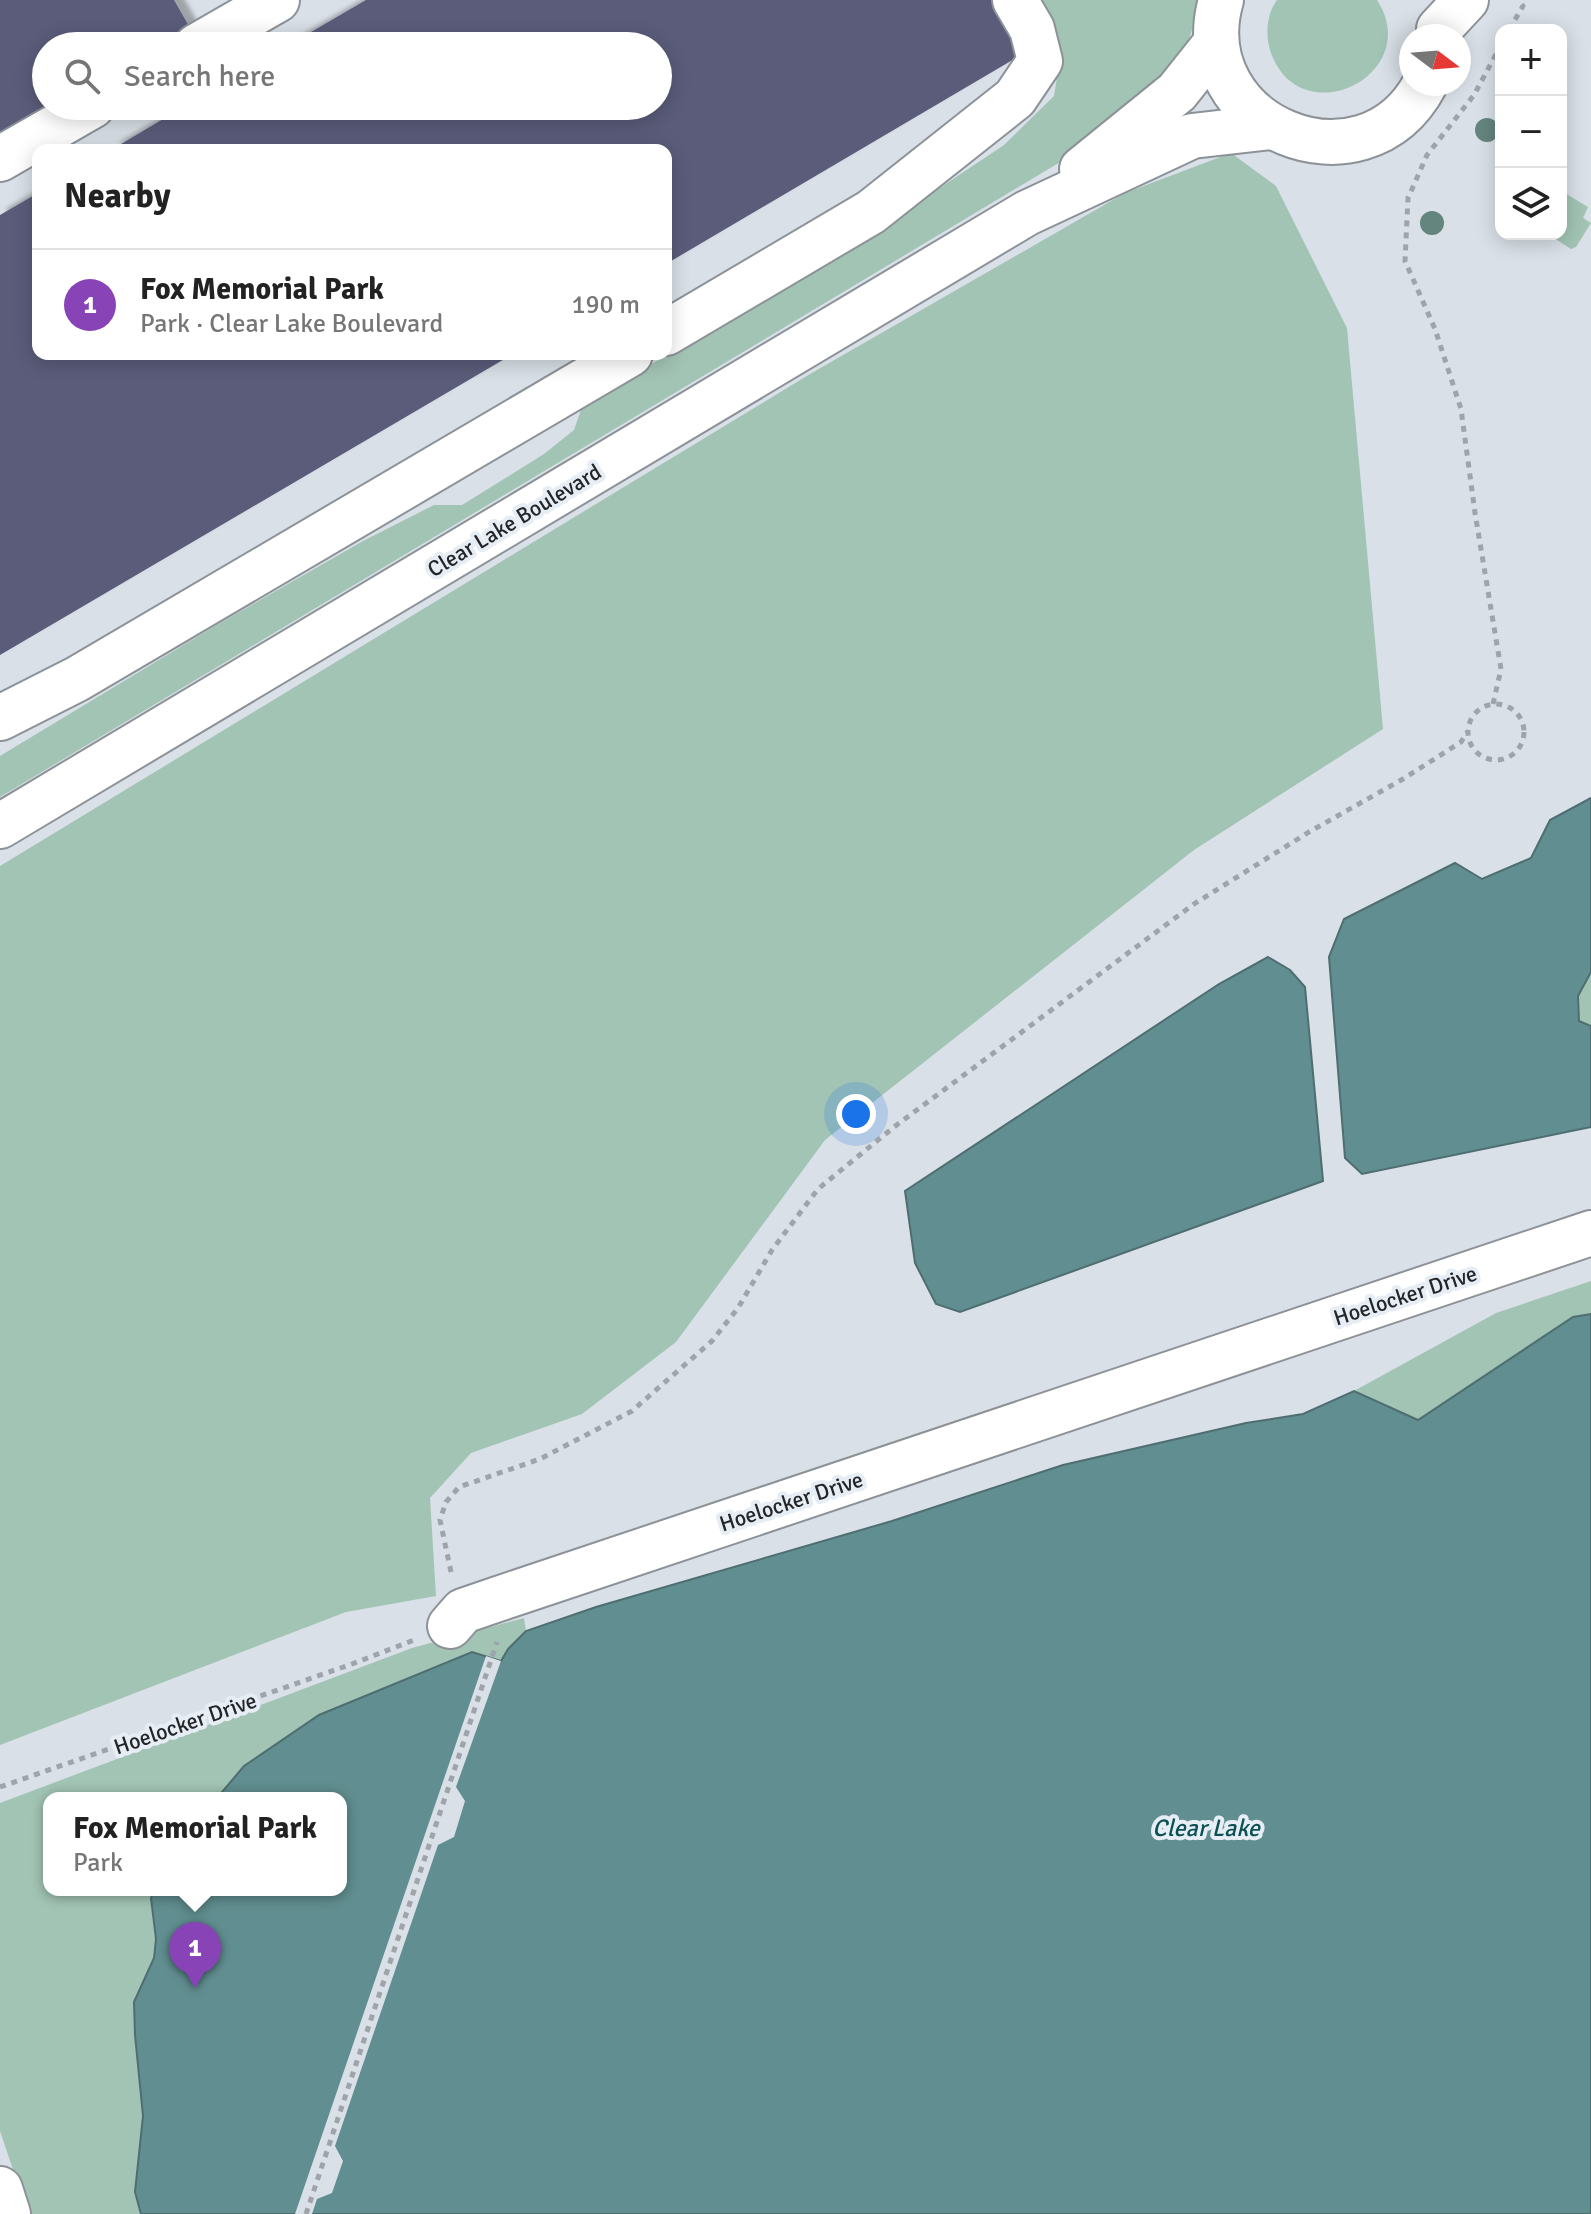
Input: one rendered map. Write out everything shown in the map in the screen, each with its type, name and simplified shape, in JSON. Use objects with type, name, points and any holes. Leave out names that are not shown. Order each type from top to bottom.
[{"type":"street","points":[[221,32],[277,0]]},
{"type":"street","points":[[672,329],[871,212],[1015,98],[1040,61],[1032,29],[1015,0]]},
{"type":"street","points":[[1221,0],[1216,43],[1225,77],[1244,105],[1270,127],[1306,141],[1353,140],[1397,119],[1417,96]]},
{"type":"street","name":"Clear Lake Boulevard","points":[[1027,213],[1177,92],[1216,43]]},
{"type":"street","points":[[0,159],[68,120]]},
{"type":"street","name":"Clear Lake Boulevard","points":[[0,826],[1027,213],[1192,136],[1270,127]]},
{"type":"street","points":[[0,718],[77,679],[620,360]]},
{"type":"street","name":"Hoelocker Drive","points":[[456,1619],[1591,1233]]},
{"type":"street","points":[[0,2189],[8,2214]]},
{"type":"path","points":[[1512,24],[1523,6],[1518,0]]},
{"type":"path","points":[[1493,704],[1501,669],[1461,409],[1435,329],[1405,261],[1408,198],[1427,155],[1474,95],[1495,56]]},
{"type":"path","points":[[456,1619],[440,1520],[446,1502],[459,1487],[540,1459],[632,1411],[712,1341],[738,1308],[772,1250],[818,1189],[894,1127],[1194,904],[1461,742],[1479,710],[1493,704],[1511,708],[1518,714],[1524,731],[1520,748],[1505,759],[1487,759],[1473,748],[1468,731]]},
{"type":"path","name":"Hoelocker Drive","points":[[0,1787],[352,1664],[456,1619]]},
{"type":"path","points":[[306,2214],[494,1658]]},
{"type":"green space","points":[[1032,0],[1198,0],[1183,53],[1170,74],[1137,109],[1072,155],[0,797],[0,756],[363,541],[434,505],[462,505],[544,454],[574,430],[582,407],[658,360],[672,360],[672,352],[826,264],[1004,145],[1054,96],[1061,52]]},
{"type":"green space","points":[[1277,0],[1377,0],[1387,27],[1385,51],[1372,71],[1353,85],[1330,92],[1307,90],[1286,78],[1271,53],[1268,26]]},
{"type":"green space","points":[[1231,153],[1276,186],[1347,328],[1383,729],[1194,850],[825,1140],[676,1342],[582,1414],[471,1453],[430,1498],[436,1596],[346,1612],[0,1745],[0,866],[810,374],[1125,193]]},
{"type":"green space","points":[[1567,194],[1588,207],[1583,218],[1591,223],[1576,247],[1571,249],[1557,240],[1567,240]]},
{"type":"green space","points":[[1591,972],[1591,1026],[1579,1022],[1578,996]]},
{"type":"green space","points":[[1591,1281],[1591,1314],[1573,1317],[1418,1420],[1354,1391],[1496,1313]]},
{"type":"green space","points":[[524,1618],[526,1631],[508,1649],[312,2214],[28,2214],[0,2131],[0,1803],[412,1648]]},
{"type":"water","points":[[1591,798],[1591,972],[1578,996],[1579,1021],[1591,1026],[1591,1127],[1362,1174],[1345,1158],[1329,957],[1344,919],[1455,863],[1482,879],[1531,858],[1550,820]]},
{"type":"water","points":[[1268,957],[1290,970],[1305,987],[1323,1181],[960,1312],[936,1304],[915,1263],[905,1191],[1219,984]]},
{"type":"water","name":"Clear Lake","points":[[1591,1314],[1591,2214],[141,2214],[135,2192],[143,2116],[134,2002],[154,1958],[156,1939],[151,1898],[347,1896],[347,1792],[222,1792],[244,1766],[319,1715],[472,1652],[501,1661],[526,1631],[596,1607],[892,1521],[1063,1465],[1246,1423],[1303,1414],[1354,1391],[1418,1420],[1573,1317]]},
{"type":"pier","points":[[486,1656],[501,1661],[456,1787],[465,1801],[454,1837],[438,1845],[335,2146],[343,2161],[332,2193],[317,2199],[312,2214],[295,2214]]},
{"type":"building","points":[[0,0],[174,0],[192,32],[32,32],[32,120],[40,120],[0,143]]},
{"type":"building","points":[[366,0],[996,0],[1026,52],[672,260],[672,144],[121,144],[161,120],[672,120],[672,32],[311,32]]},
{"type":"building","points":[[32,196],[32,360],[503,360],[0,655],[0,215]]},
{"type":"place","name":"Fox Memorial Park","points":[[195,1988]]}]
